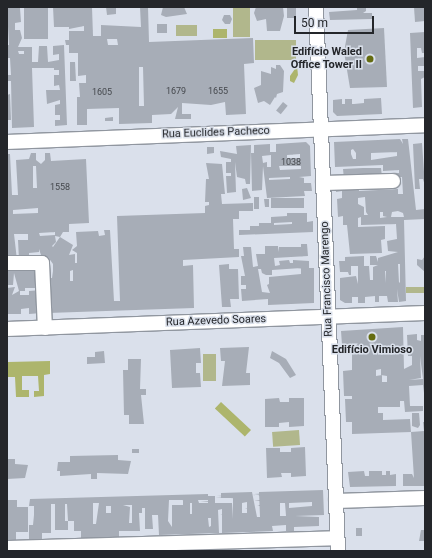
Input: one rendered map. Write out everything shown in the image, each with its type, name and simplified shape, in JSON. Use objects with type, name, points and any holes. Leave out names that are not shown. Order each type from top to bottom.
[{"type":"street","name":"Rua Francisco Marengo","points":[[316,7],[338,545]]},
{"type":"street","name":"Rua Euclides Pacheco","points":[[7,142],[425,125]]},
{"type":"street","points":[[323,183],[393,181]]},
{"type":"street","points":[[7,263],[42,263],[45,328]]},
{"type":"street","name":"Rua Azevedo Soares","points":[[7,329],[425,314]]},
{"type":"street","points":[[336,501],[425,498]]},
{"type":"street","points":[[7,548],[338,545]]},
{"type":"shaded area","points":[[233,7],[250,7],[250,37],[233,37]]},
{"type":"shaded area","points":[[176,25],[197,25],[197,36],[176,36]]},
{"type":"shaded area","points":[[213,29],[227,29],[227,38],[213,38]]},
{"type":"shaded area","points":[[255,40],[296,40],[296,60],[255,60]]},
{"type":"shaded area","points":[[297,66],[298,75],[294,83],[290,81],[290,76]]},
{"type":"shaded area","points":[[406,287],[425,287],[425,293],[406,293]]},
{"type":"shaded area","points":[[203,354],[216,354],[216,381],[203,381]]},
{"type":"shaded area","points":[[50,361],[50,374],[44,375],[44,396],[34,397],[34,391],[39,391],[38,376],[22,376],[22,390],[29,390],[29,397],[16,397],[15,377],[8,377],[8,362]]},
{"type":"shaded area","points":[[221,402],[251,430],[245,437],[215,409]]},
{"type":"shaded area","points":[[299,430],[300,445],[273,447],[272,432]]},
{"type":"building","points":[[24,7],[48,7],[48,39],[24,39]]},
{"type":"building","points":[[53,7],[92,7],[93,36],[101,36],[101,25],[141,27],[140,7],[148,7],[149,42],[253,38],[254,63],[244,64],[246,114],[226,115],[225,102],[211,105],[182,103],[182,114],[191,114],[191,119],[175,119],[178,107],[171,114],[152,115],[152,123],[119,124],[119,108],[87,109],[87,125],[77,125],[77,97],[80,97],[79,83],[86,83],[86,75],[78,76],[78,53],[69,53],[69,45],[66,45],[65,40],[69,40],[69,31],[84,31],[84,26],[69,29],[69,27],[54,27]],"holes":[[[107,39],[117,39],[118,45],[108,45]],[[139,67],[143,67],[144,106],[139,106]]]},
{"type":"building","points":[[106,7],[116,7],[116,14],[107,15]]},
{"type":"building","points":[[163,7],[184,7],[187,14],[166,17],[161,15]]},
{"type":"building","points":[[256,7],[283,7],[284,16],[280,31],[267,31],[266,19],[257,21],[254,13]]},
{"type":"building","points":[[287,7],[296,7],[296,18],[287,18]]},
{"type":"building","points":[[357,7],[366,7],[366,11],[363,13],[372,13],[372,19],[330,20],[329,12],[357,10]]},
{"type":"building","points":[[414,7],[425,7],[425,21],[415,22]]},
{"type":"building","points":[[7,8],[20,8],[21,22],[15,23],[15,30],[20,30],[22,38],[18,47],[32,47],[32,62],[38,62],[39,46],[47,46],[48,62],[59,60],[59,54],[53,55],[53,46],[64,45],[67,125],[55,126],[55,120],[60,120],[60,115],[55,115],[55,105],[60,104],[60,100],[47,104],[46,90],[60,90],[59,85],[54,86],[54,75],[59,75],[59,70],[54,70],[54,68],[32,68],[34,127],[12,128],[11,81],[7,81],[7,75],[11,75],[10,58],[7,58],[7,45],[9,45]],"holes":[[[18,51],[24,51],[24,54],[19,54]]]},
{"type":"building","points":[[224,15],[230,15],[232,19],[230,24],[225,24],[222,20]]},
{"type":"building","points":[[157,24],[167,24],[167,33],[157,33]]},
{"type":"building","points":[[384,28],[387,87],[350,88],[344,52],[348,30]]},
{"type":"building","points":[[425,32],[425,53],[422,53],[421,48],[417,48],[417,58],[425,57],[425,66],[418,66],[418,71],[425,71],[425,77],[421,79],[422,107],[413,108],[410,33]]},
{"type":"building","points":[[70,62],[75,62],[76,81],[70,81]]},
{"type":"building","points":[[276,65],[280,65],[284,71],[283,92],[277,94],[276,98],[275,97],[270,105],[264,101],[258,103],[254,88],[261,85],[261,71],[271,74],[271,67],[276,69]]},
{"type":"building","points":[[10,94],[11,120],[7,120],[7,95]]},
{"type":"building","points":[[381,98],[382,114],[337,116],[333,112],[333,100],[342,99],[342,104],[345,104],[345,99],[352,99],[352,104],[354,104],[364,103],[364,99]]},
{"type":"building","points":[[283,102],[288,106],[281,114],[276,111]]},
{"type":"building","points":[[113,117],[113,121],[105,121],[105,118]]},
{"type":"building","points":[[400,139],[403,144],[402,139],[408,139],[416,210],[425,209],[425,219],[404,220],[406,301],[399,302],[397,289],[398,302],[388,302],[387,296],[379,296],[379,302],[375,302],[375,296],[365,297],[365,303],[358,303],[358,297],[352,297],[352,303],[345,303],[340,300],[340,278],[356,276],[358,284],[358,266],[351,266],[351,275],[349,275],[348,272],[340,272],[339,261],[345,261],[345,257],[364,256],[364,266],[369,266],[370,280],[373,280],[373,267],[378,265],[370,265],[370,256],[376,256],[378,262],[378,258],[398,252],[388,251],[387,241],[397,239],[396,224],[361,225],[361,217],[358,218],[358,227],[385,226],[385,239],[381,240],[382,253],[350,254],[347,225],[343,225],[343,216],[338,217],[337,199],[342,198],[342,191],[336,192],[336,185],[359,184],[359,191],[398,189],[398,194],[403,194],[402,177],[383,177],[383,173],[399,173],[399,170],[383,171],[383,165],[335,167],[334,142]],"holes":[[[353,149],[356,153],[356,159],[353,159],[351,150]],[[397,152],[397,156],[371,160],[371,153]],[[365,197],[366,212],[368,215],[364,215],[364,207],[358,204],[358,198]],[[398,211],[403,213],[404,217],[391,217],[392,212]],[[380,212],[383,212],[383,216],[387,217],[380,218]],[[398,264],[400,264],[399,283]]]},
{"type":"building","points":[[306,142],[310,146],[311,176],[299,177],[304,178],[304,183],[311,183],[312,191],[304,191],[305,196],[267,198],[263,166],[262,190],[252,191],[251,153],[254,153],[254,145],[270,144],[270,152],[276,152],[276,144]],"holes":[[[300,154],[300,158],[287,158],[287,155]],[[271,155],[271,167],[267,167],[267,162],[263,163],[262,156]],[[279,166],[301,166],[301,169],[280,170]],[[290,177],[290,179],[269,180],[269,178]]]},
{"type":"building","points":[[422,143],[425,186],[423,179],[419,179],[420,189],[415,189],[413,144]]},
{"type":"building","points":[[251,145],[250,184],[246,184],[245,179],[237,177],[235,162],[236,192],[227,193],[226,176],[231,176],[231,173],[226,173],[226,162],[231,162],[231,159],[221,157],[220,151],[237,154],[236,146]]},
{"type":"building","points":[[207,147],[214,147],[214,153],[207,154]]},
{"type":"building","points":[[31,153],[36,153],[36,160],[41,164],[45,160],[45,153],[50,153],[51,161],[86,159],[89,223],[69,224],[69,232],[63,232],[60,237],[73,245],[69,255],[75,254],[75,263],[77,263],[77,253],[72,250],[77,246],[76,232],[98,231],[99,236],[105,235],[104,230],[110,230],[114,301],[120,301],[117,216],[205,213],[205,206],[209,205],[209,202],[205,202],[206,179],[209,179],[206,163],[222,164],[225,194],[221,194],[222,204],[253,203],[253,211],[239,211],[239,219],[233,219],[234,249],[239,249],[239,257],[183,260],[183,266],[193,265],[194,308],[48,313],[46,278],[52,278],[53,264],[48,257],[41,255],[39,249],[39,252],[29,253],[29,260],[19,260],[18,240],[28,240],[28,234],[14,234],[17,260],[7,260],[7,154],[10,154],[12,195],[18,195],[16,160],[29,159]],"holes":[[[33,166],[36,166],[37,188],[33,188]],[[38,208],[38,213],[13,214],[13,210]],[[55,232],[55,235],[40,236],[39,233]],[[55,236],[60,237],[53,247],[52,246],[56,242]],[[73,270],[73,281],[70,281],[70,271]]]},
{"type":"building","points":[[381,168],[382,177],[344,179],[343,169]]},
{"type":"building","points":[[247,188],[251,198],[243,200],[242,189]]},
{"type":"building","points":[[254,197],[259,197],[259,209],[254,209]]},
{"type":"building","points":[[271,198],[304,198],[304,208],[271,208]]},
{"type":"building","points":[[264,199],[269,199],[269,207],[265,207]]},
{"type":"building","points":[[287,213],[307,213],[307,222],[313,221],[313,232],[239,235],[239,230],[250,230],[250,226],[259,226],[259,223],[271,223],[271,217],[287,216]],"holes":[[[292,222],[292,224],[274,225],[274,223]]]},
{"type":"building","points":[[301,244],[307,244],[308,256],[274,258],[275,266],[280,265],[279,261],[289,260],[290,263],[293,263],[293,260],[309,261],[309,268],[314,268],[314,303],[268,305],[268,299],[242,301],[241,289],[246,289],[246,285],[241,285],[241,276],[245,276],[241,256],[244,256],[243,247],[251,247],[253,267],[258,266],[256,254],[265,254],[265,246],[278,246],[278,252],[279,247],[301,247]],"holes":[[[301,268],[301,274],[269,277],[269,284],[267,285],[270,293],[262,292],[258,269],[261,269],[262,273],[266,275],[272,275],[272,270]]]},
{"type":"building","points":[[425,256],[425,272],[417,265],[417,259],[422,260]]},
{"type":"building","points":[[229,264],[229,269],[238,269],[239,299],[230,299],[231,307],[222,307],[219,265]]},
{"type":"building","points":[[24,266],[24,271],[35,271],[38,288],[25,288],[25,291],[20,291],[20,295],[29,295],[29,291],[41,290],[42,313],[29,314],[29,308],[21,309],[21,314],[7,314],[7,288],[15,287],[12,295],[19,291],[14,273],[13,285],[7,285],[7,271],[9,267]]},
{"type":"building","points":[[403,327],[404,369],[412,365],[412,356],[408,356],[407,335],[417,334],[417,340],[421,341],[421,335],[425,335],[425,401],[423,385],[409,386],[410,406],[423,406],[423,411],[405,412],[404,401],[400,401],[400,407],[378,407],[378,413],[383,413],[383,420],[410,419],[411,432],[352,434],[352,422],[346,422],[345,399],[352,399],[352,396],[344,396],[343,371],[352,370],[352,345],[342,345],[341,331]],"holes":[[[420,356],[423,379],[409,380],[421,378]],[[381,369],[382,375],[376,376],[376,370]],[[382,375],[387,376],[387,382],[382,382]]]},
{"type":"building","points":[[249,347],[246,373],[250,373],[250,385],[222,386],[225,361],[221,361],[220,348]]},
{"type":"building","points":[[200,348],[201,363],[196,363],[196,373],[200,373],[201,387],[172,388],[170,350]]},
{"type":"building","points":[[104,351],[105,363],[87,364],[87,357],[95,357],[95,352]]},
{"type":"building","points":[[272,351],[286,359],[296,375],[290,378],[279,363],[270,358]]},
{"type":"building","points":[[128,359],[141,359],[140,389],[146,389],[146,395],[141,395],[144,424],[129,424],[129,415],[124,415],[123,370],[128,370]]},
{"type":"building","points":[[279,398],[280,402],[289,402],[289,398],[304,398],[304,426],[289,427],[289,422],[279,423],[279,427],[265,427],[265,399]]},
{"type":"building","points":[[412,413],[419,413],[420,425],[418,428],[412,426]]},
{"type":"building","points":[[423,422],[425,422],[425,486],[403,486],[403,474],[412,474],[414,478],[411,432],[424,431]]},
{"type":"building","points":[[305,447],[306,476],[291,477],[291,473],[281,473],[282,477],[267,478],[266,448],[280,448],[280,452],[291,452],[291,448]]},
{"type":"building","points":[[132,449],[139,449],[139,453],[132,453]]},
{"type":"building","points":[[118,455],[118,460],[131,461],[128,474],[97,473],[97,479],[91,479],[91,474],[60,476],[60,471],[57,471],[58,462],[70,462],[70,456]]},
{"type":"building","points":[[7,459],[15,459],[15,464],[28,465],[25,478],[7,479]]},
{"type":"building","points":[[364,471],[365,476],[369,476],[369,471],[382,471],[382,475],[386,475],[386,471],[390,471],[390,475],[396,474],[396,486],[350,487],[348,472]]},
{"type":"building","points":[[323,490],[324,515],[295,516],[319,517],[319,526],[294,527],[294,531],[286,531],[286,525],[272,526],[273,531],[222,533],[222,509],[218,510],[219,533],[159,535],[158,515],[152,515],[153,529],[145,529],[145,508],[142,508],[142,513],[139,513],[140,531],[119,531],[119,537],[81,538],[81,531],[74,531],[74,521],[68,521],[68,530],[55,530],[55,504],[51,504],[51,533],[42,533],[42,539],[29,539],[29,525],[33,525],[34,515],[34,506],[29,506],[30,499],[208,494],[208,496],[215,496],[215,503],[232,503],[233,519],[233,498],[221,498],[221,493],[252,492],[257,517],[260,517],[259,492]],"holes":[[[169,500],[183,500],[183,505],[172,505],[172,527],[168,521]],[[198,500],[208,500],[208,503],[199,503]],[[247,502],[247,513],[242,513],[242,503]],[[312,502],[312,506],[289,508],[289,503]],[[93,503],[99,503],[96,524],[93,524]],[[190,503],[192,503],[192,514],[190,514]],[[280,503],[285,503],[286,516],[280,516]],[[65,504],[67,504],[68,521],[65,521]],[[123,505],[132,505],[132,523],[129,523],[130,507]],[[106,506],[111,506],[111,513],[106,513]],[[208,518],[211,518],[211,526],[209,527]]]},
{"type":"building","points":[[7,500],[17,500],[17,507],[28,507],[28,532],[16,532],[16,540],[7,540]]},
{"type":"building","points":[[356,528],[362,528],[362,536],[356,536]]},
{"type":"building","points":[[421,530],[425,530],[425,541],[419,541]]},
{"type":"place","name":"Edifício Waled Office Tower II","points":[[370,59]]},
{"type":"place","name":"Edifício Vimioso","points":[[372,337]]}]
